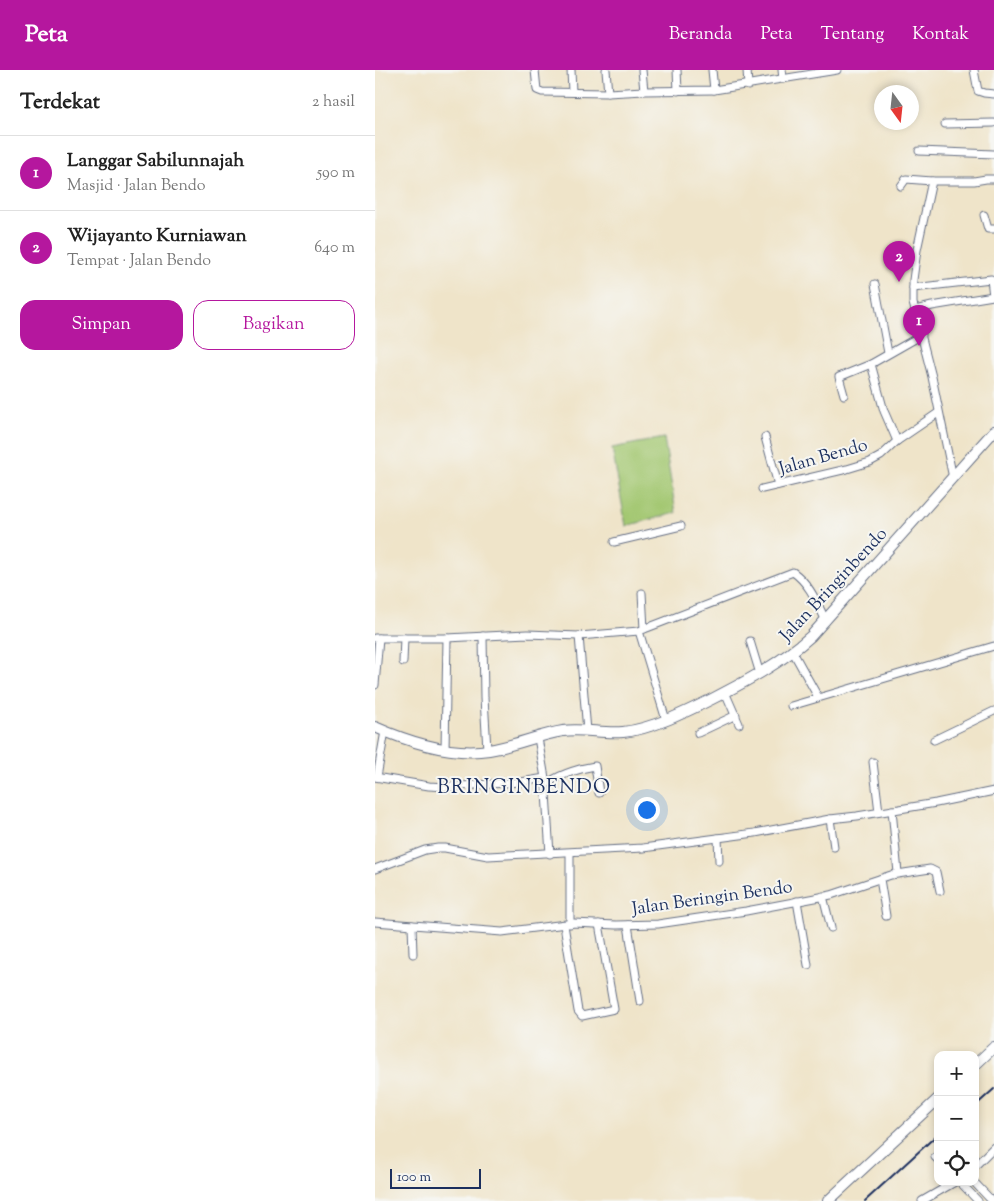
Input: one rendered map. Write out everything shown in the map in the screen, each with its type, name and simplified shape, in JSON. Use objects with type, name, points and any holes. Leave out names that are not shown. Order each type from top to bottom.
[{"type":"street","points":[[535,70],[537,90],[545,92],[608,93],[714,90],[748,86],[818,71],[837,70]]},
{"type":"street","points":[[571,70],[572,92]]},
{"type":"street","points":[[606,70],[608,93]]},
{"type":"street","points":[[642,70],[644,91]]},
{"type":"street","points":[[677,70],[679,91]]},
{"type":"street","points":[[712,70],[714,90]]},
{"type":"street","points":[[747,70],[748,86]]},
{"type":"street","points":[[782,70],[783,79]]},
{"type":"street","points":[[974,70],[978,90],[994,94]]},
{"type":"street","points":[[945,124],[994,123]]},
{"type":"street","points":[[919,151],[994,154]]},
{"type":"street","points":[[901,186],[906,180],[974,182],[994,179]]},
{"type":"street","points":[[932,181],[917,250],[913,288],[915,310],[953,478]]},
{"type":"street","points":[[984,215],[988,228],[994,229]]},
{"type":"street","points":[[913,288],[991,279],[993,296],[915,310]]},
{"type":"street","points":[[875,284],[888,353]]},
{"type":"street","points":[[844,395],[839,377],[871,364],[922,336]]},
{"type":"street","points":[[871,364],[884,411],[897,441]]},
{"type":"street","name":"Jalan Bendo","points":[[762,489],[870,462],[881,456],[897,441],[938,413]]},
{"type":"street","name":"Jalan Bringinbendo","points":[[380,729],[445,749],[487,750],[574,730],[624,732],[666,720],[725,692],[759,674],[793,652],[826,620],[994,431]]},
{"type":"street","points":[[765,437],[778,485]]},
{"type":"street","points":[[614,542],[681,526]]},
{"type":"street","points":[[375,686],[377,638],[447,638],[527,634],[579,636],[641,630],[793,572],[810,589],[826,620]]},
{"type":"street","points":[[642,593],[641,630],[666,720]]},
{"type":"street","points":[[483,636],[487,750]]},
{"type":"street","points":[[579,636],[587,730]]},
{"type":"street","points":[[403,662],[404,638]]},
{"type":"street","points":[[445,749],[447,638]]},
{"type":"street","points":[[750,641],[759,674]]},
{"type":"street","points":[[791,706],[994,646]]},
{"type":"street","points":[[793,652],[818,697]]},
{"type":"street","points":[[725,692],[739,724]]},
{"type":"street","points":[[933,740],[994,711]]},
{"type":"street","points":[[698,733],[736,715]]},
{"type":"street","points":[[380,729],[376,777],[429,786],[447,787],[545,782],[566,772],[595,766],[599,793]]},
{"type":"street","points":[[538,738],[545,782],[550,854]]},
{"type":"street","points":[[873,762],[879,812]]},
{"type":"street","points":[[375,869],[425,850],[438,848],[488,856],[643,848],[892,810],[994,790]]},
{"type":"street","points":[[892,810],[898,873]]},
{"type":"street","points":[[830,819],[834,847]]},
{"type":"street","points":[[718,838],[719,861]]},
{"type":"street","points":[[570,853],[567,924],[578,1011],[582,1016],[614,1009],[599,924]]},
{"type":"street","name":"Jalan Beringin Bendo","points":[[375,922],[502,932],[567,924],[658,924],[823,896],[898,873],[930,869],[934,870],[940,891]]},
{"type":"street","points":[[879,879],[886,916]]},
{"type":"street","points":[[823,896],[831,928]]},
{"type":"street","points":[[797,901],[808,965]]},
{"type":"street","points":[[412,925],[413,954]]},
{"type":"street","points":[[628,925],[640,1001]]},
{"type":"street","points":[[979,1061],[994,1047]]},
{"type":"street","points":[[829,1201],[934,1103]]},
{"type":"street","points":[[979,1162],[994,1147]]},
{"type":"street","points":[[979,1164],[994,1155]]},
{"type":"street","points":[[922,1201],[948,1186]]},
{"type":"street","points":[[964,1186],[978,1201]]},
{"type":"street","points":[[978,1186],[992,1200]]},
{"type":"green space","points":[[664,438],[676,513],[626,526],[612,448]]},
{"type":"railway","points":[[979,1102],[994,1089]]},
{"type":"railway","points":[[865,1201],[934,1138]]},
{"type":"place","name":"Wijayanto Kurniawan","points":[[899,282]]},
{"type":"place","name":"Langgar Sabilunnajah","points":[[919,346]]},
{"type":"district","name":"BRINGINBENDO","points":[[524,786]]}]
